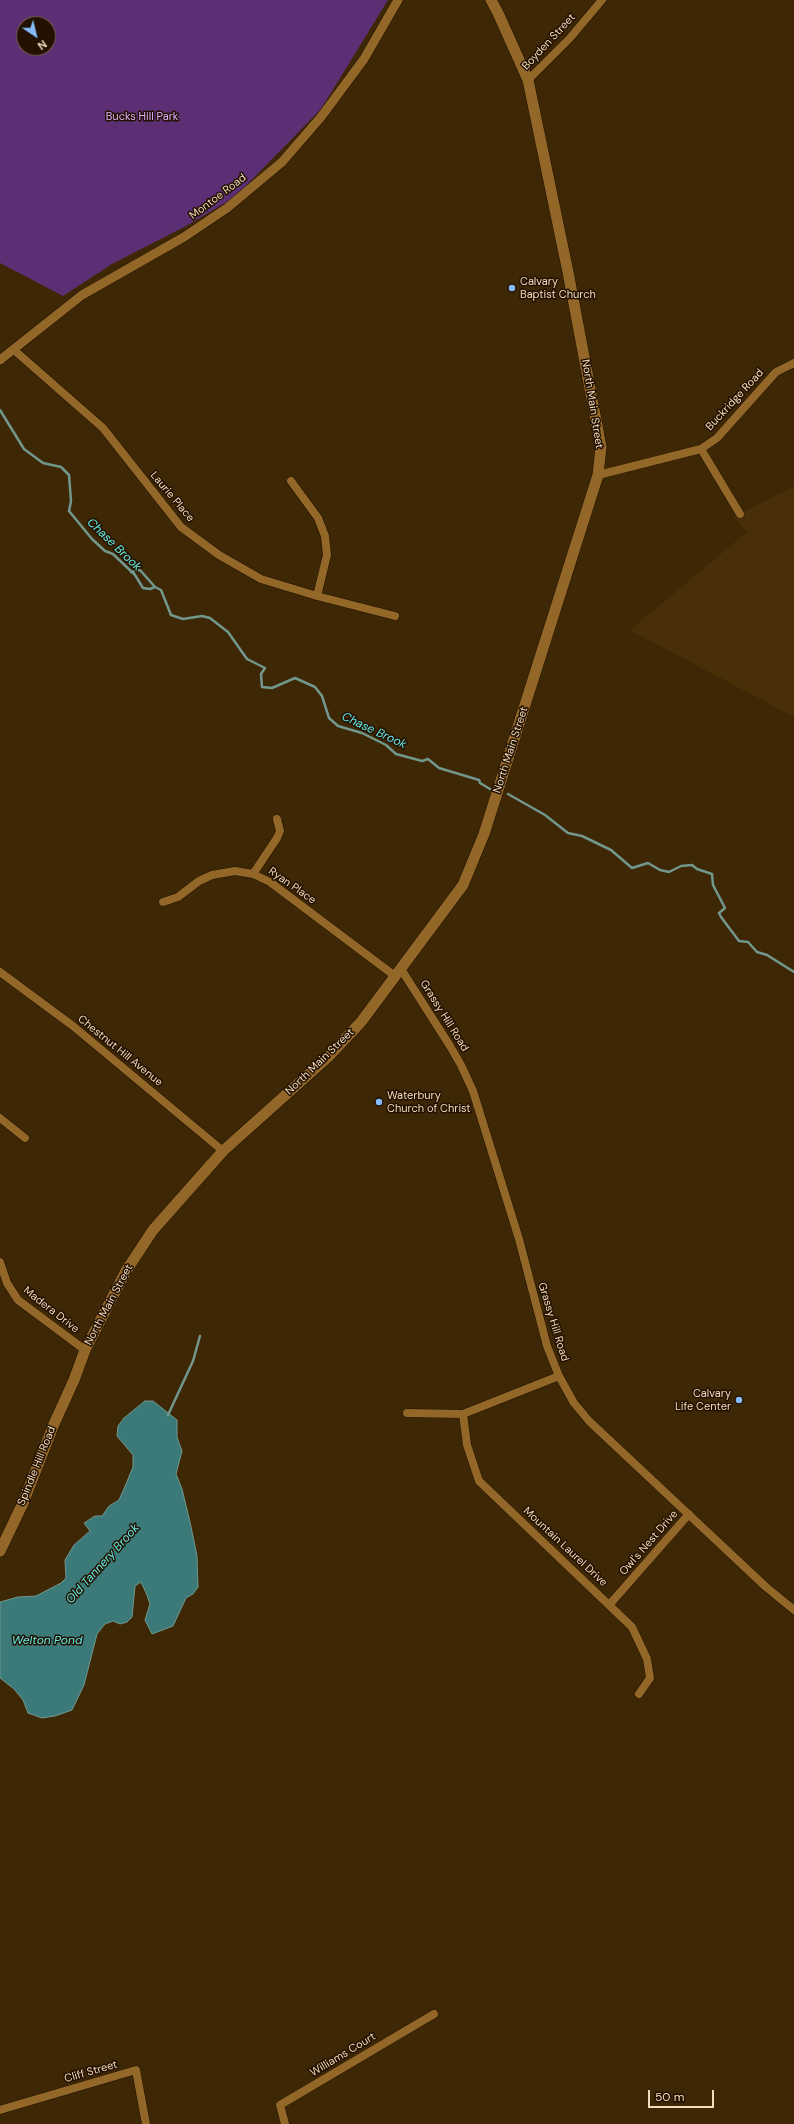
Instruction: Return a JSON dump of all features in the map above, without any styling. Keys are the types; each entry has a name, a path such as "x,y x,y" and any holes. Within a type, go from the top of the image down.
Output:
{"main road":[{"name":"North Main Street","path":"74,1380 85,1350 126,1271 153,1230 223,1151 328,1057 361,1022 463,885 481,841 598,475 601,447 568,272 528,80 498,13 490,0"},
{"name":"Spindle Hill Road","path":"0,1551 23,1503 54,1424 74,1380"}],"street":[{"name":"Montoe Road","path":"0,360 82,295 184,237 227,208 282,162 321,118 364,59 398,0"},
{"name":"Boyden Street","path":"528,80 570,38 602,0"},
{"name":"Laurie Place","path":"14,350 103,428 181,527 219,555 261,579 317,596 395,616"},
{"name":"Buckridge Road","path":"598,475 701,449 717,438 776,372 794,363"},
{"path":"701,449 740,514"},
{"path":"290,481 318,518 325,536 327,555 317,596"},
{"path":"253,874 277,838 280,831 277,819"},
{"name":"Ryan Place","path":"163,902 178,897 199,881 212,875 235,871 253,874 270,882 398,972"},
{"name":"Chestnut Hill Avenue","path":"0,972 73,1026 223,1151"},
{"name":"Grassy Hill Road","path":"398,972 454,1052 473,1091 519,1239 547,1346 558,1376 574,1403 590,1421 766,1586 794,1610"},
{"path":"0,1118 25,1138"},
{"name":"Madera Drive","path":"0,1262 6,1283 18,1300 85,1350"},
{"path":"407,1413 463,1414 558,1376"},
{"name":"Mountain Laurel Drive","path":"463,1414 467,1445 479,1481 610,1604 632,1627 647,1658 650,1678 640,1694"},
{"name":"Owl's Nest Drive","path":"610,1604 689,1514"},
{"name":"Williams Court","path":"285,2124 280,2105 434,2014"},
{"name":"Cliff Street","path":"0,2110 136,2070 146,2124"}],"shaded area":[{"path":"794,486 794,717 630,630 747,532 733,517"}],"green space":[{"name":"Bucks Hill Park","path":"0,0 388,0 321,109 235,197 188,225 112,264 63,296 0,263"}],"water":[{"name":"Welton Pond","path":"145,1401 153,1401 177,1420 177,1437 182,1451 176,1474 182,1489 197,1556 198,1587 193,1594 186,1598 173,1626 152,1634 145,1620 150,1604 147,1595 141,1582 135,1586 132,1617 127,1622 120,1624 113,1621 105,1624 97,1634 84,1685 72,1710 55,1716 42,1718 28,1713 23,1700 14,1689 0,1678 0,1602 18,1597 36,1596 61,1583 66,1578 65,1560 74,1545 90,1531 84,1523 95,1516 102,1516 109,1506 119,1500 133,1467 133,1455 117,1436 118,1426 124,1418"}],"waterway":[{"name":"Chase Brook","path":"0,410 24,449 43,463 61,467 69,475 71,501 69,511 92,539 105,551 113,554 135,575 143,588 150,589 155,587 161,590 171,615 183,619 202,616 210,618 228,632 247,659 265,668 261,674 262,687 272,688 295,678 315,687 322,696 329,718 338,726 362,733 386,745 396,754 422,761 428,759 439,768 479,780 480,783 490,789"},
{"path":"131,572 140,570 155,587"},
{"name":"Chase Brook","path":"508,794 545,815 568,833 582,836 611,850 632,868 648,863 660,870 669,872 681,866 692,865 697,869 712,874 713,885 725,908 719,913 739,941 748,942 757,952 767,955 794,972"},
{"name":"Old Tannery Brook","path":"168,1415 193,1361 200,1336"}],"place":[{"name":"Calvary Baptist Church","path":"512,288"},
{"name":"Waterbury Church of Christ","path":"379,1102"},
{"name":"Calvary Life Center","path":"739,1400"}]}
